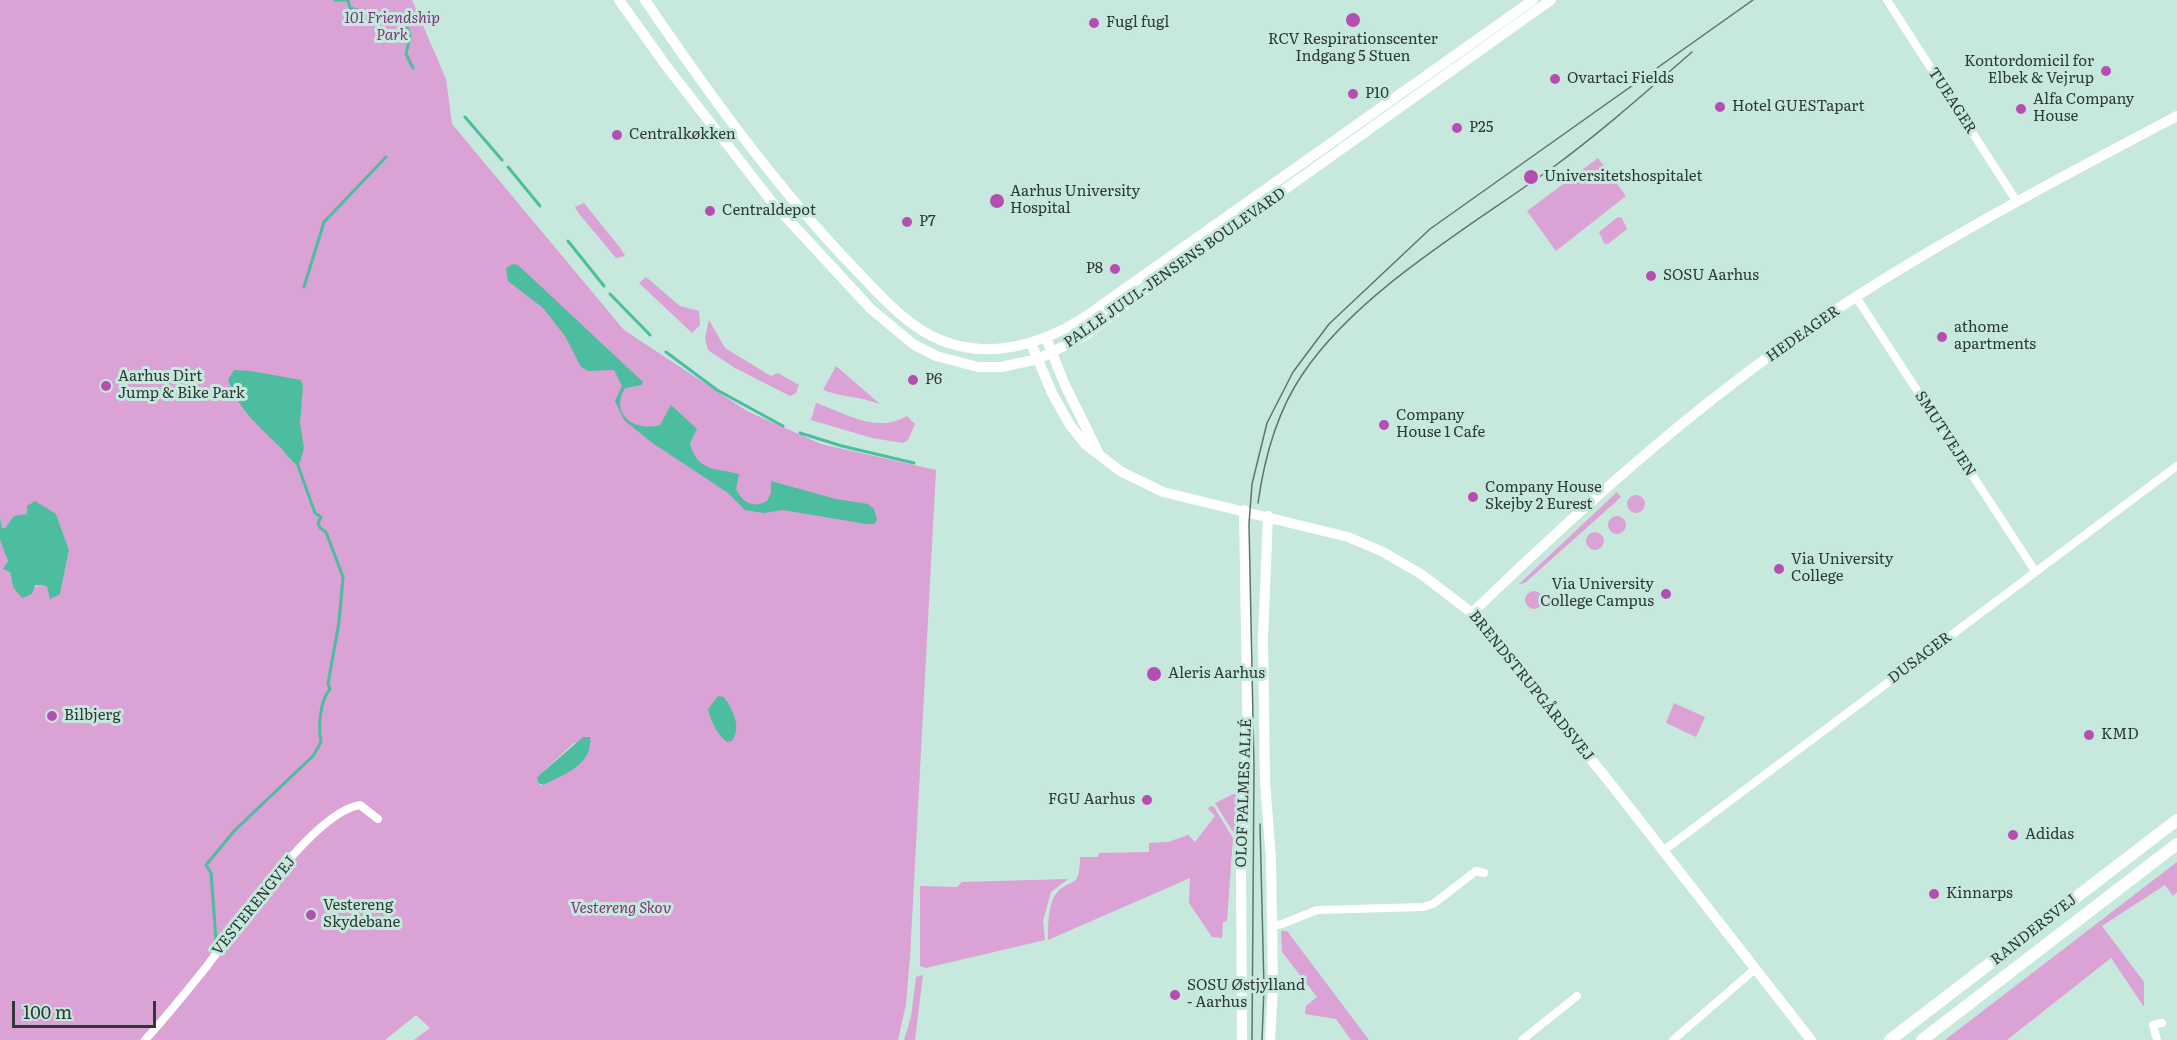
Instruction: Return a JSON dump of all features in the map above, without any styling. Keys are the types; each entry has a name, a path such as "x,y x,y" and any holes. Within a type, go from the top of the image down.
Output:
{"main road":[{"name":"RANDERSVEJ","path":"1890,1040 2177,820"},
{"name":"RANDERSVEJ","path":"1922,1040 2177,844"}],"street":[{"name":"PALLE JUUL-JENSENS BOULEVARD","path":"619,0 667,67 772,202 871,309 923,350 957,363 1001,367 1046,351 1104,322 1119,308 1177,266 1551,0"},
{"name":"PALLE JUUL-JENSENS BOULEVARD","path":"645,0 709,95 824,237 890,306 929,334 959,346 998,349 1031,343 1046,351"},
{"name":"PALLE JUUL-JENSENS BOULEVARD","path":"1046,351 1086,327 1131,284 1533,0"},
{"name":"TUEAGER","path":"1887,0 2017,202"},
{"name":"HEDEAGER","path":"1472,613 1574,514 1670,433 1773,354 1856,297 2017,202 2177,116"},
{"name":"SMUTVEJEN","path":"1856,297 2035,571"},
{"path":"1031,343 1046,351"},
{"name":"BRENDSTRUPGÅRDSVEJ","path":"1046,351 1052,393 1077,435 1099,455 1138,481 1163,492 1348,537 1381,550 1448,592 1472,613 1491,632 1811,1040"},
{"name":"BRENDSTRUPGÅRDSVEJ","path":"1046,351 1099,455"},
{"name":"DUSAGER","path":"1663,851 2177,466"},
{"name":"OLOF PALMES ALLÉ","path":"1242,1040 1241,871 1248,753 1244,510"},
{"name":"OLOF PALMES ALLÉ","path":"1268,516 1263,638 1265,782 1271,859 1273,988 1270,1040"},
{"name":"VESTERENGVEJ","path":"145,1040 173,1009 262,893 325,824 340,812 360,805 378,819"},
{"path":"1272,926 1317,910 1423,907 1433,904 1476,871 1484,873"},
{"path":"1673,1040 1755,969"},
{"path":"1522,1040 1576,996"},
{"path":"2157,1024 2157,1040"}],"green space":[{"path":"0,0 412,0 446,79 452,124 624,330 747,411 821,444 936,470 910,957 906,1004 898,1040 414,1040 430,1028 416,1015 385,1040 0,1040 0,540 6,552 13,587 47,586 60,594 69,550 56,514 22,516 16,518 5,528 2,528 0,517","holes":["574,743 591,743 588,752 578,765 542,786 538,783 537,777"]},
{"path":"1598,158 1626,196 1556,251 1527,211"},
{"path":"584,203 625,256 616,258 580,215 575,207"},
{"path":"1618,217 1622,218 1627,229 1608,244 1604,243 1599,232"},
{"path":"646,277 680,306 699,311 700,325 692,333 639,283"},
{"path":"709,320 725,348 771,376 778,373 799,385 796,393 790,396 735,368 708,350 705,338"},
{"path":"836,366 880,404 823,390"},
{"path":"816,403 861,420 884,423 907,416 915,424 908,440 903,443 872,438 811,420"},
{"path":"1617,492 1621,497 1525,583 1519,584"},
{"path":"1636,495 1642,498 1645,504 1642,510 1636,513 1630,510 1627,504 1630,498"},
{"path":"1617,516 1623,519 1626,525 1623,531 1617,534 1611,531 1608,525 1611,519"},
{"path":"1595,532 1601,535 1604,541 1601,547 1595,550 1589,547 1586,541 1589,535"},
{"path":"1534,591 1540,594 1543,600 1540,606 1534,609 1528,606 1525,600 1528,594"},
{"path":"1674,703 1705,717 1696,737 1666,723"},
{"path":"1238,792 1235,835 1215,803"},
{"path":"1210,806 1214,807 1233,838 1227,921 1223,922 1222,938 1212,937 1189,903 1190,878 1048,940 1049,916 1053,898 1061,889 1076,879 1080,868 1080,857 1098,857 1099,853 1149,852 1149,843 1168,842 1188,835 1195,842 1215,816 1208,809"},
{"path":"2177,862 2177,892 2173,896 2165,885 2102,926 2144,982 2144,1007 2111,958 2007,1040 1945,1040"},
{"path":"1068,879 1051,892 1043,921 1045,940 926,968 920,966 920,886 957,887 962,882"},
{"path":"1281,931 1287,931 1369,1040 1351,1040 1336,1019 1305,1014 1306,1006 1317,997 1282,952"},
{"path":"923,975 915,1040 904,1040 911,1017 916,977"}],"shaded area":[{"path":"513,264 518,265 643,382 642,385 625,388 620,406 627,419 642,426 660,425 671,405 697,429 690,443 697,459 707,467 739,474 736,489 749,503 757,504 767,501 771,493 771,481 836,499 868,504 874,509 877,520 874,524 866,524 783,510 763,513 745,510 728,493 651,442 624,420 615,401 622,386 614,370 588,371 581,367 565,336 543,308 508,281 506,268"},
{"path":"234,370 301,380 303,386 300,424 304,448 300,462 296,464 291,460 239,403 228,380"},
{"path":"35,501 56,514 69,550 60,594 50,599 47,586 35,585 32,594 22,598 13,587 10,572 3,569 8,561 0,540 0,517 2,528 5,528 14,516 27,514 27,506"},
{"path":"718,696 724,697 735,719 736,730 732,741 727,742 720,735 709,714 708,709"},
{"path":"583,737 590,737 590,746 582,762 559,778 543,785 538,783 537,777"}],"waterway":[{"path":"335,0 348,0 350,8 357,10 359,20 396,24 408,29 410,37 406,54 413,68"},
{"path":"465,117 502,160"},
{"path":"304,287 324,222 386,157"},
{"path":"508,167 540,206"},
{"path":"568,241 604,286"},
{"path":"610,294 650,335"},
{"path":"666,352 717,390 783,426"},
{"path":"800,433 842,446 914,463"},
{"path":"216,940 211,873 206,865 235,830 313,756 321,742 321,714 324,700 330,689 328,684 339,622 343,577 326,532 320,528 318,523 321,517 315,513 296,460"}],"tram line":[{"path":"1252,1040 1254,768 1249,524 1252,484 1267,423 1293,372 1329,324 1430,229 1753,0"},
{"path":"1258,503 1268,453 1285,405 1302,375 1325,345 1384,288 1417,262 1552,168 1623,112 1692,52"},
{"path":"1260,824 1264,988 1262,1040"}],"place":[{"name":"RCV Respirationscenter Indgang 5 Stuen","path":"1353,20"},
{"name":"Fugl fugl","path":"1094,23"},
{"name":"Kontordomicil for Elbek & Vejrup","path":"2106,71"},
{"name":"Ovartaci Fields","path":"1555,79"},
{"name":"P10","path":"1353,94"},
{"name":"Hotel GUESTapart","path":"1720,107"},
{"name":"Alfa Company House","path":"2021,109"},
{"name":"P25","path":"1457,128"},
{"name":"Centralkøkken","path":"617,135"},
{"name":"Universitetshospitalet","path":"1531,177"},
{"name":"Aarhus University Hospital","path":"997,201"},
{"name":"Centraldepot","path":"710,211"},
{"name":"P7","path":"907,222"},
{"name":"P8","path":"1115,269"},
{"name":"SOSU Aarhus","path":"1651,276"},
{"name":"athome apartments","path":"1942,337"},
{"name":"P6","path":"913,380"},
{"name":"Aarhus Dirt Jump & Bike Park","path":"106,386"},
{"name":"Company House 1 Cafe","path":"1384,425"},
{"name":"Company House Skejby 2 Eurest","path":"1473,497"},
{"name":"Via University College","path":"1779,569"},
{"name":"Via University College Campus","path":"1666,594"},
{"name":"Aleris Aarhus","path":"1154,674"},
{"name":"Bilbjerg","path":"52,716"},
{"name":"KMD","path":"2089,735"},
{"name":"FGU Aarhus","path":"1147,800"},
{"name":"Adidas","path":"2013,835"},
{"name":"Kinnarps","path":"1934,894"},
{"name":"Vestereng Skydebane","path":"311,915"},
{"name":"SOSU Østjylland - Aarhus","path":"1175,995"}],"park label":[{"name":"101 Friendship Park","path":"392,28"},
{"name":"Vestereng Skov","path":"621,909"}]}
